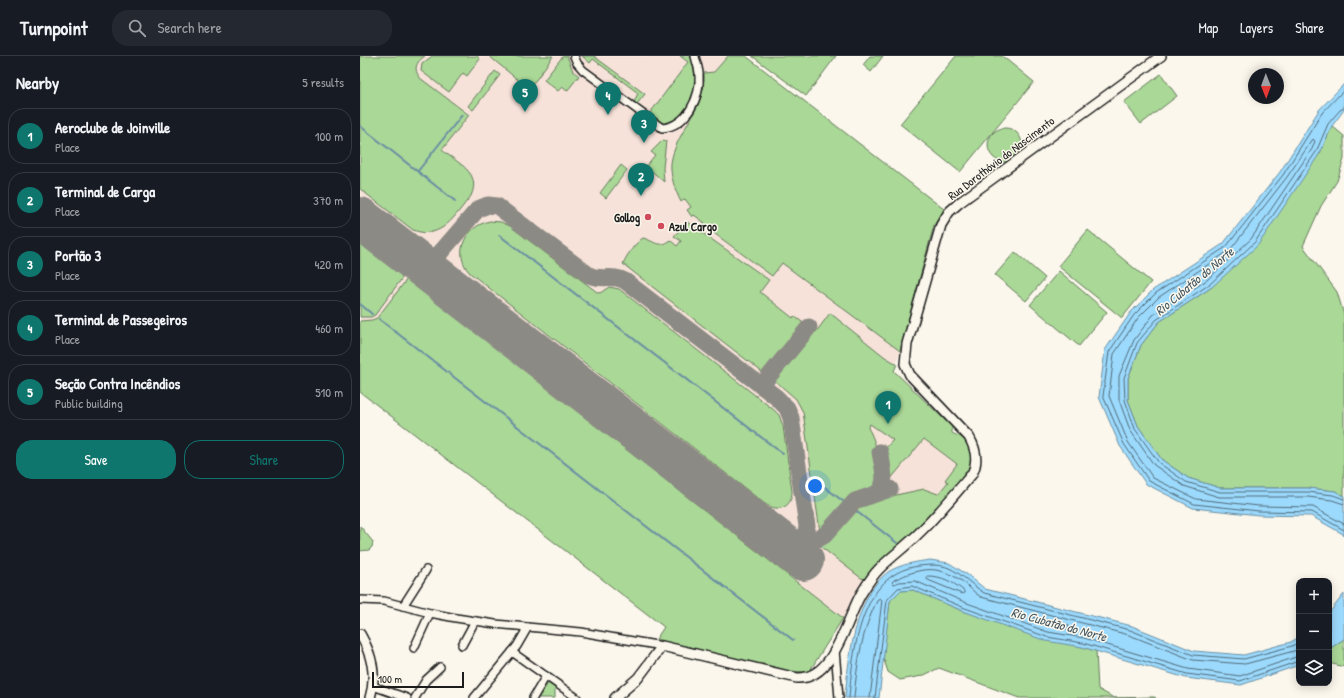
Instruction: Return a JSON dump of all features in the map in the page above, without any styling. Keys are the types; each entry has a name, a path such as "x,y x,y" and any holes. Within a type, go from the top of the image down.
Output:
{"street":[{"path":"574,56 577,63 583,70 662,128 677,124 693,105 700,82 694,56"},
{"name":"Rua Dorothóvio do Nascimento","path":"835,650 854,609 874,574 928,524 972,474 976,464 974,448 969,437 913,380 906,368 905,361 907,344 941,225 959,202 1161,56"},
{"path":"403,606 426,570"},
{"path":"360,600 384,602 430,613 475,621 581,632 662,646 790,677 804,678 810,677 817,673 824,667 835,650"},
{"path":"414,648 430,613"},
{"path":"462,645 475,621"},
{"path":"474,698 512,652 528,627"},
{"path":"360,634 372,661 374,677 370,698"},
{"path":"615,698 638,678 662,646"},
{"path":"835,650 839,698"},
{"path":"512,652 576,698"},
{"path":"415,698 426,680 440,667"},
{"path":"533,698 546,676"},
{"path":"373,686 408,698"}],"shaded area":[{"path":"360,56 746,56 945,210 934,225 894,370 952,427 952,433 956,436 960,436 965,441 968,446 968,472 937,509 864,585 809,672 656,639 664,627 360,392"}],"green space":[{"path":"360,56 425,56 416,66 420,78 469,115 442,150 461,164 471,174 474,188 471,196 459,211 440,229 432,232 413,230 360,189"},
{"path":"432,56 477,56 480,59 467,76 463,73 449,92 421,71 422,64"},
{"path":"489,56 553,56 536,80 529,86 524,85"},
{"path":"563,56 567,56 573,71 579,76 567,91 562,87 558,91 544,80"},
{"path":"582,56 595,56 645,94 637,104 634,102 638,93 593,59 590,63"},
{"path":"680,56 691,56 694,72 694,88 689,104 684,111 675,121 665,124 650,113 688,62"},
{"path":"728,56 746,56 945,210 934,225 900,351 782,263 772,276 703,225 705,223 694,215 692,217 687,210 691,207 685,199 681,202 672,178 671,163 673,155 679,138 697,108 702,94 704,73 714,72"},
{"path":"752,56 836,56 806,96"},
{"path":"870,56 883,56 871,72 863,65"},
{"path":"956,56 1002,56 1034,82 960,172 900,124"},
{"path":"495,71 500,75 473,110 468,106"},
{"path":"1161,74 1177,96 1141,124 1124,102"},
{"path":"1332,126 1344,136 1344,159 1337,181 1321,206 1303,246 1337,292 1344,315 1344,496 1335,491 1308,488 1220,488 1188,478 1162,460 1138,426 1128,400 1128,378 1141,345 1159,322 1212,287 1320,153"},
{"path":"1005,128 1017,133 1022,145 1017,157 1005,162 993,157 988,145 993,133"},
{"path":"663,140 666,141 663,168 664,182 646,166 655,155 651,152"},
{"path":"621,165 627,170 606,198 600,193"},
{"path":"490,221 501,222 510,226 597,292 600,293 609,287 619,289 774,410 779,415 783,426 792,491 790,502 779,508 765,504 470,273 462,258 464,242 474,229 481,224"},
{"path":"687,222 769,280 760,292 793,318 794,316 806,325 766,373 762,372 623,264 626,257 643,238 656,244 666,243 670,240 677,246 681,241 674,236"},
{"path":"1088,230 1151,282 1122,318 1058,266"},
{"path":"360,243 403,277 375,315 371,317 360,317"},
{"path":"1015,252 1045,278 1026,301 995,275"},
{"path":"1059,271 1107,312 1079,346 1030,305"},
{"path":"407,279 843,618 809,672 786,671 656,639 664,627 360,392 360,321 377,318"},
{"path":"830,313 885,357 897,364 894,371 952,427 952,433 965,440 971,453 971,463 968,472 922,525 866,579 861,578 821,547 854,508 863,502 924,489 938,494 948,482 945,480 957,464 924,439 889,481 882,452 893,440 870,424 868,428 874,440 879,459 879,484 875,489 856,496 850,500 828,526 820,532 803,412 796,399 773,379 811,329 816,332"},
{"path":"360,526 373,542 372,547 369,550 360,551"},
{"path":"913,590 963,611 1096,651 1098,689 1114,698 1019,698 939,668 922,676 900,680 888,672 883,657 890,601 900,591"},
{"path":"1344,639 1344,667 1332,664 1332,647"},
{"path":"548,683 555,688 555,698 538,698"},
{"path":"1154,697 1156,698 1114,698"}],"water":[{"name":"Rio Cubatão do Norte","path":"1344,84 1344,110 1332,126 1320,153 1258,245 1212,287 1159,322 1141,345 1128,378 1128,400 1138,426 1162,460 1188,478 1220,488 1308,488 1335,491 1344,496 1344,536 1311,516 1259,515 1193,508 1146,484 1120,446 1099,397 1105,350 1131,312 1153,290 1223,244 1280,172 1319,110"},
{"name":"Rio Cubatão do Norte","path":"930,560 949,563 968,575 985,589 1132,626 1194,651 1244,655 1291,642 1296,639 1296,666 1241,685 1186,678 1082,647 1046,641 963,611 913,590 900,591 890,601 879,698 845,698 848,666 855,630 868,597 877,583 888,572 903,565"},
{"path":"1344,594 1344,639 1332,647 1332,614 1332,609"}],"waterway":[{"path":"418,171 462,115"},
{"path":"360,126 455,201"},
{"path":"499,235 783,454"},
{"path":"360,304 372,314"},
{"path":"379,319 793,640"},
{"path":"817,481 844,502"},
{"path":"856,511 897,543"}],"taxiway":[{"path":"414,260 421,261 434,257 440,253 478,209 488,205 497,206 589,275 593,277 616,278 625,281 776,397 787,408 791,418 807,526 804,537 799,544 791,546 780,543"},
{"path":"440,253 437,260 437,267 441,280"},
{"path":"761,386 809,327"},
{"path":"877,493 881,489 884,479 880,452"},
{"path":"794,546 818,539 825,535 855,501 890,489"}],"runway":[{"path":"360,218 803,560"}],"place":[{"name":"Seção Contra Incêndios","path":"525,112"},
{"name":"Terminal de Passegeiros","path":"608,115"},
{"name":"Portão 3","path":"644,143"},
{"name":"Terminal de Carga","path":"641,196"},
{"name":"Gollog","path":"648,217"},
{"name":"Azul Cargo","path":"661,226"},
{"name":"Aeroclube de Joinville","path":"888,424"}]}
